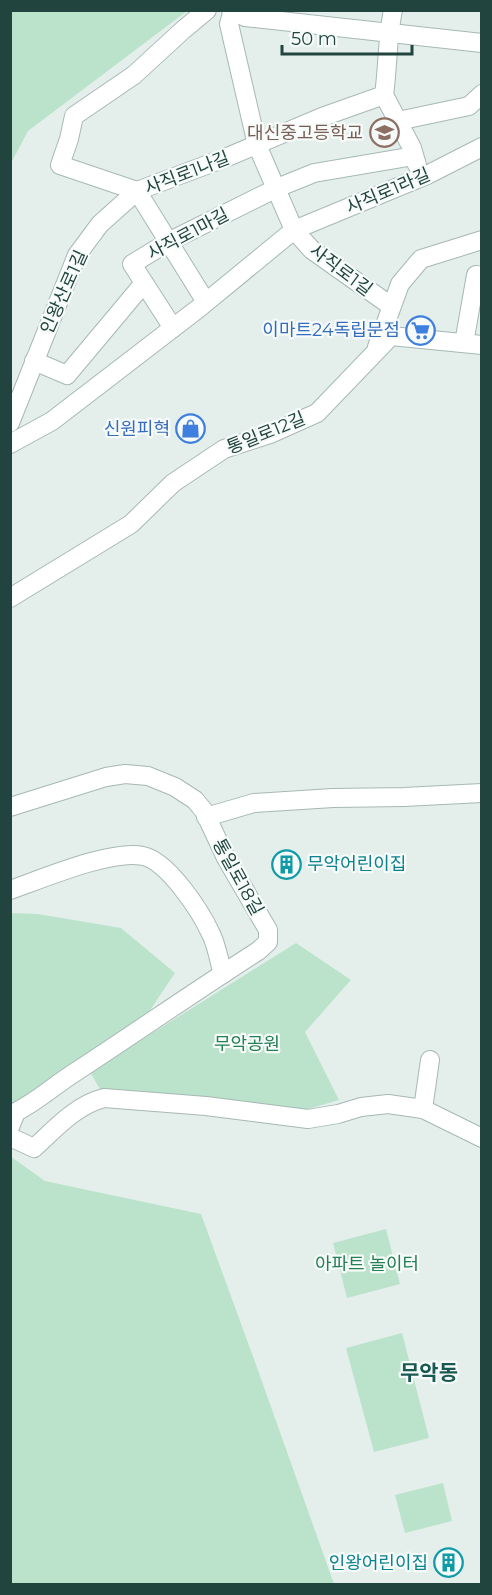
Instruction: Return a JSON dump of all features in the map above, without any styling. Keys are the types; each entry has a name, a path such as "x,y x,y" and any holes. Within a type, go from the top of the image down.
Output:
{"street":[{"path":"137,191 60,165 74,116 134,75 207,10"},
{"path":"393,10 388,33 384,95 414,156 421,178"},
{"path":"294,230 257,145 229,24 232,11 245,17 482,43"},
{"path":"398,121 469,106 482,94"},
{"name":"사직로1나길","path":"168,242 137,191 257,145 322,117 384,95"},
{"name":"사직로1라길","path":"10,444 52,421 207,302 294,230 421,178 482,147"},
{"name":"사직로1마길","path":"33,361 67,375 144,283 132,264 168,242 277,188 314,173 414,156"},
{"name":"인왕산로1길","path":"10,423 77,255 100,224 137,191"},
{"name":"사직로1길","path":"294,230 322,257 391,306"},
{"name":"사직로1길","path":"375,352 400,284 421,259 482,240"},
{"path":"168,242 207,302"},
{"name":"통일로12길","path":"10,598 131,524 173,483 224,449 270,434 316,413 391,336 473,344 476,275 482,276"},
{"path":"144,283 173,328"},
{"name":"통일로18길","path":"10,807 106,777 125,774 148,776 175,787 195,800 204,811 226,858 268,930 268,942 133,1035 52,1086 33,1104 16,1112 10,1126"},
{"path":"206,817 254,804 333,798 482,793"},
{"path":"10,890 80,865 131,854 145,856 165,869 191,898 212,935 222,974"},
{"path":"423,1109 430,1060"},
{"path":"10,1137 34,1148 64,1120 92,1101 104,1098 206,1106 308,1119 361,1107 388,1104 423,1109 482,1138"}],"green space":[{"path":"11,10 187,11 28,131 11,163"},
{"path":"11,913 38,914 121,928 175,973 138,1028 11,1121"},
{"name":"무악공원","path":"296,943 351,980 305,1032 339,1100 308,1109 101,1091 90,1072"},
{"path":"10,1156 45,1181 201,1214 334,1584 11,1584"},
{"name":"아파트 놀이터","path":"386,1229 400,1284 347,1298 333,1243"},
{"path":"402,1333 429,1438 374,1452 346,1348"},
{"path":"443,1483 452,1521 405,1533 395,1495"}],"place":[{"name":"대신중고등학교","path":"384,133"},
{"name":"이마트24독립문점","path":"421,330"},
{"name":"신원피혁","path":"191,429"},
{"name":"무악어린이집","path":"286,864"},
{"name":"인왕어린이집","path":"449,1563"}],"district":[{"name":"무악동","path":"429,1372"}]}
